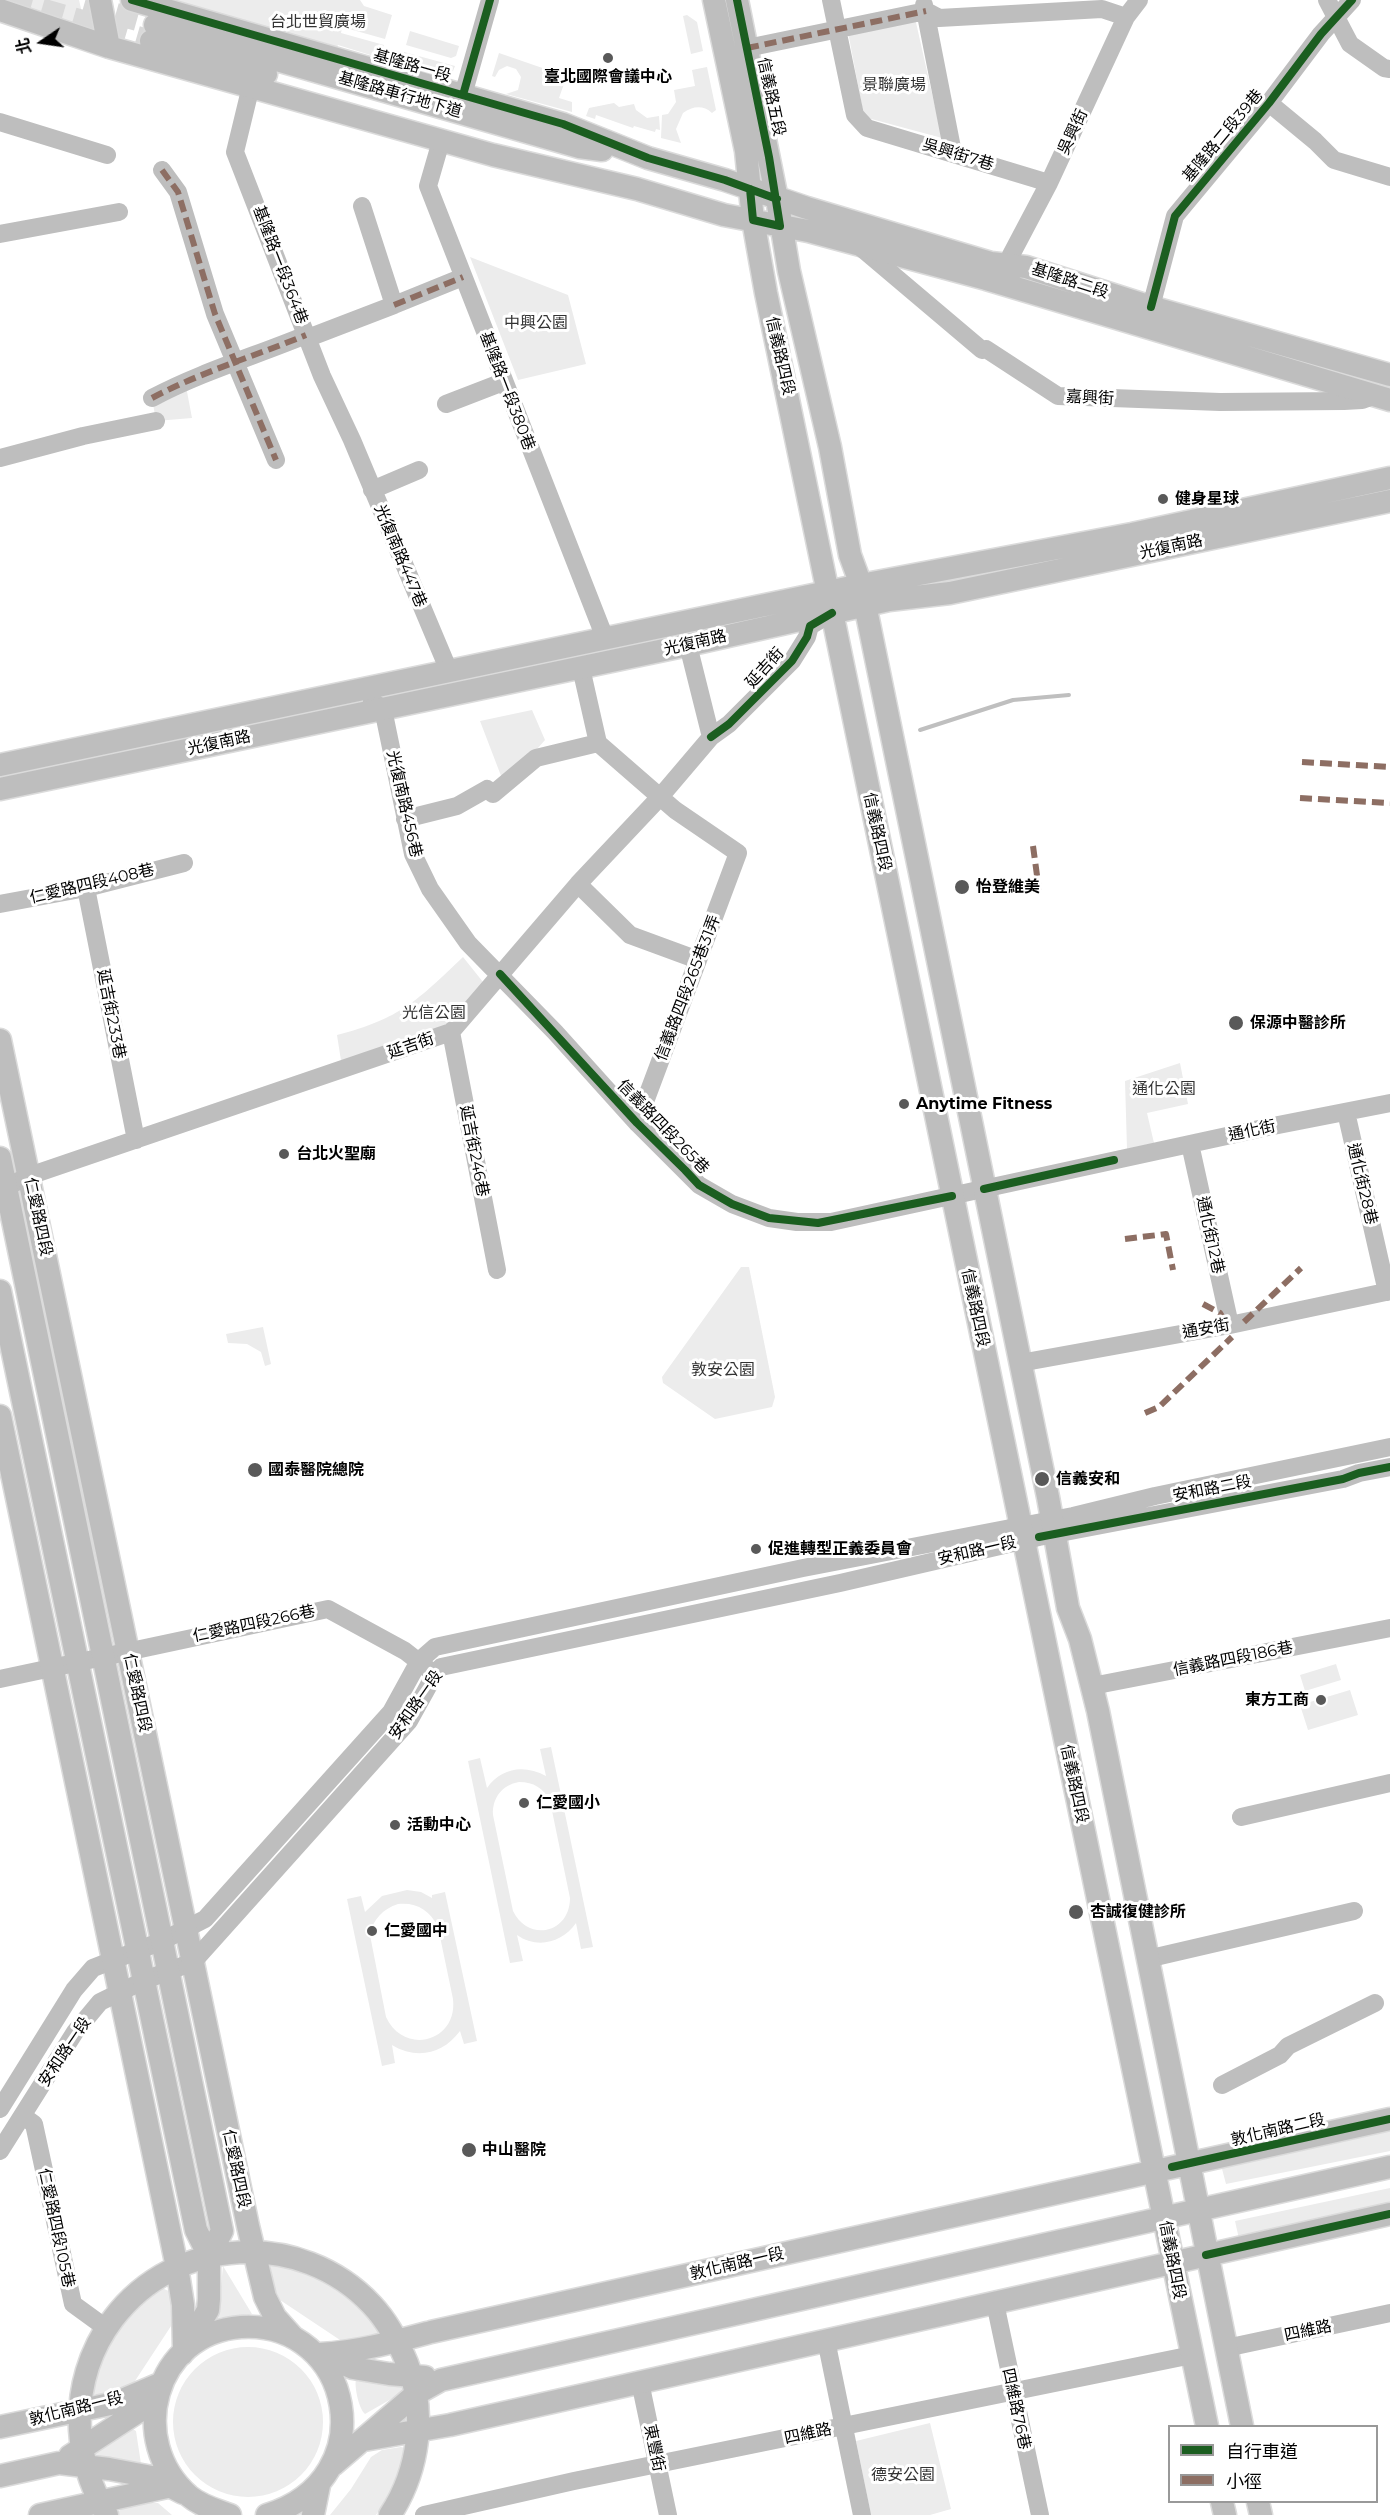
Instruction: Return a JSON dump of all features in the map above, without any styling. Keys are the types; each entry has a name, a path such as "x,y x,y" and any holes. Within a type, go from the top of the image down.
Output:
{"main road":[{"path":"100,0 109,46"},
{"name":"基隆路一段","path":"132,0 563,124 648,158 750,189"},
{"path":"714,0 746,151 750,189"},
{"name":"信義路五段","path":"737,0 777,199"},
{"path":"0,10 109,46 441,141 637,189 724,215 753,220"},
{"name":"基隆路車行地下道","path":"637,189 574,163 153,33 579,147 648,158"},
{"name":"基隆路二段","path":"750,189 991,263 1026,267 1152,307 1390,375"},
{"name":"信義路四段","path":"750,189 766,294 952,1196 1038,1530 1080,1640 1092,1686 1242,2425"},
{"name":"信義路四段","path":"777,199 780,225 800,322 830,447 850,555 863,595 1020,1363 1038,1530 1154,2171 1206,2425"},
{"name":"基隆路二段","path":"753,220 808,231 986,279 1382,398"},
{"name":"光復南路","path":"0,765 605,638 830,602 1390,478"},
{"name":"光復南路","path":"863,595 889,600 950,593 1390,501"},
{"name":"光復南路","path":"0,789 688,645 830,602"},
{"name":"仁愛路四段","path":"0,1040 254,2251 265,2297 275,2317 307,2346 326,2368 336,2388 341,2402 343,2429 340,2447 333,2464"},
{"name":"仁愛路四段","path":"0,1158 3,1189 222,2231 209,2256 208,2310 162,2383"},
{"name":"仁愛路四段","path":"0,1291 197,2236 209,2256"},
{"path":"0,1416 177,2267 183,2305 183,2351"},
{"name":"敦化南路二段","path":"1154,2171 1390,2119"},
{"path":"183,2351 209,2335 241,2327 274,2330 353,2368 389,2374 414,2384 441,2380 1390,2167"},
{"name":"敦化南路一段","path":"307,2346 349,2352 1154,2171"},
{"path":"364,2440 640,2382 1390,2214"},
{"path":"103,2509 83,2458 79,2410 87,2370 106,2328 137,2293 177,2267 209,2256 254,2251 297,2259 337,2277 372,2305 398,2341 414,2384 418,2430 411,2471 400,2512"},
{"path":"162,2383 155,2407 154,2432 160,2456 172,2478 189,2496"},
{"name":"敦化南路一段","path":"0,2427 115,2403 162,2383"},
{"name":"敦化南路一段","path":"83,2458 136,2413 162,2383"},
{"path":"267,2515 285,2510 304,2499 319,2485 333,2464 364,2440 414,2384"},
{"path":"0,2476 83,2458 152,2477 219,2513"},
{"path":"313,2515 319,2485"},
{"path":"40,2515 103,2509 167,2487"}],"street":[{"path":"463,95 490,0"},
{"path":"831,0 837,29"},
{"name":"吳興街","path":"1010,265 1011,255 1049,183 1126,17 1139,0"},
{"path":"1327,0 1350,44 1384,68 1390,69"},
{"name":"基隆路二段39巷","path":"1152,307 1175,216 1269,103 1321,34 1352,0"},
{"path":"747,48 837,29 925,6"},
{"path":"925,6 939,18 1102,9 1126,17"},
{"path":"925,6 953,153"},
{"path":"0,20 63,38 109,46"},
{"name":"吳興街7巷","path":"837,29 855,116 867,128 1049,183"},
{"name":"基隆路一段364巷","path":"250,86 235,152 322,376 352,440"},
{"path":"1269,103 1316,141 1334,160 1390,177"},
{"path":"0,122 107,154"},
{"name":"基隆路一段380巷","path":"441,141 428,186 605,638"},
{"path":"162,170 178,192 215,314 276,460"},
{"path":"362,206 394,306"},
{"path":"0,234 119,212"},
{"name":"嘉興街","path":"858,245 982,350 986,350 1058,396 1243,402 1382,398"},
{"path":"152,398 184,381 394,306 463,278"},
{"path":"446,404 504,382"},
{"path":"0,458 83,436 156,421"},
{"name":"光復南路447巷","path":"352,440 449,671"},
{"path":"372,490 419,470"},
{"name":"延吉街","path":"3,1189 29,1176 451,1032 578,884 660,797 711,737 737,716 792,661 807,637 810,626 830,602"},
{"path":"688,645 711,737"},
{"path":"581,668 598,743 660,797"},
{"path":"358,690 383,709"},
{"name":"光復南路456巷","path":"383,709 413,854 430,889 468,943 500,974"},
{"path":"405,819 457,806 487,789 493,794 536,758 598,743"},
{"name":"信義路四段265巷31弄","path":"637,1123 738,853 660,797"},
{"name":"仁愛路四段408巷","path":"0,904 86,888 184,863"},
{"path":"578,884 630,935 698,960"},
{"name":"延吉街233巷","path":"86,888 136,1140"},
{"name":"信義路四段265巷","path":"500,974 637,1123 699,1185 732,1204 769,1218 797,1222 831,1222 984,1189"},
{"name":"延吉街246巷","path":"451,1032 497,1270"},
{"name":"通化街","path":"984,1189 1390,1103"},
{"name":"通化街28巷","path":"1346,1112 1389,1292"},
{"name":"通化街12巷","path":"1190,1144 1230,1325"},
{"name":"通安街","path":"1020,1363 1230,1325 1389,1292"},
{"name":"安和路二段","path":"1038,1530 1390,1447"},
{"name":"安和路二段","path":"1038,1530 1344,1479 1359,1473 1390,1467"},
{"name":"安和路一段","path":"0,2109 74,1990 93,1968 186,1930 204,1919 223,1902 391,1712 424,1655 440,1645 803,1568 1038,1530"},
{"name":"安和路一段","path":"0,2151 75,2032 100,2002 145,1980 194,1962 409,1721 441,1667 840,1583 1038,1530"},
{"name":"仁愛路四段266巷","path":"0,1679 328,1609 405,1651 435,1674"},
{"name":"信義路四段186巷","path":"1092,1686 1382,1630"},
{"path":"1241,1817 1390,1783"},
{"path":"1147,1959 1354,1911"},
{"path":"1222,2085 1280,2055 1288,2046 1375,2003"},
{"name":"仁愛路四段105巷","path":"23,2116 34,2124 73,2304 106,2328"},
{"name":"四維路76巷","path":"995,2303 1040,2515"},
{"name":"四維路","path":"1226,2348 1390,2313"},
{"path":"826,2340 862,2515"},
{"name":"四維路","path":"424,2515 574,2481 1192,2355"},
{"name":"東豐街","path":"640,2382 668,2515"}],"green space":[{"path":"1,0 79,0 86,30"},
{"name":"台北世貿廣場","path":"163,0 360,0 364,6 392,15 385,39 342,27 341,33 384,45 380,58 338,45 336,50"},
{"path":"687,15 697,22 703,51 691,54 683,16"},
{"name":"景聯廣場","path":"915,18 942,138 864,117 848,32"},
{"path":"410,31 459,46 456,56 451,58 406,45"},
{"path":"404,52 455,66 451,76 401,62"},
{"path":"499,53 554,72 559,71 565,81 559,98 572,102 572,112 506,94 518,90 521,77 516,69 507,66 499,70 495,77 492,76"},
{"path":"707,67 716,110 712,113 698,107 683,113 676,129 681,143 661,138 662,115 668,114 676,102 674,90 695,86 692,70"},
{"path":"614,103 619,107 634,104 636,110 647,118 659,116 660,130 656,129 655,132 634,126 633,128 596,115 595,119 586,116 589,108"},
{"name":"中興公園","path":"470,257 568,295 586,364 518,380"},
{"path":"185,381 192,418 156,421 152,398"},
{"path":"532,710 545,740 523,765 503,781 480,721"},
{"name":"光信公園","path":"463,957 483,982 449,1029 342,1067 337,1035 393,1015 420,996"},
{"name":"通化公園","path":"1180,1063 1188,1104 1147,1113 1154,1143 1127,1149 1125,1081"},
{"name":"敦安公園","path":"741,1267 749,1267 775,1397 772,1407 715,1419 663,1383 662,1377"},
{"path":"263,1327 271,1364 265,1366 261,1352 247,1344 228,1343 226,1334"},
{"path":"1336,1664 1341,1680 1305,1691 1300,1675"},
{"path":"1350,1690 1358,1715 1308,1730 1300,1705"},
{"path":"551,1747 593,1947 581,1949 576,1923 564,1935 549,1942 533,1942 517,1935 523,1961 510,1963 468,1761 480,1758 487,1788 499,1776 514,1770 529,1770 546,1776 540,1749","holes":["519,1782 538,1787 550,1801 570,1898 568,1910 563,1919 548,1930 529,1927 520,1921 513,1911 493,1815 494,1803 499,1793"]},
{"path":"407,1890 421,1892 432,1898 432,1895 445,1892 477,2041 464,2044 460,2031 446,2045 429,2052 411,2052 392,2045 395,2063 382,2066 347,1899 361,1896 365,1912 382,1896","holes":["398,1904 422,1908 435,1921 453,1999 452,2014 447,2025 439,2034 428,2039 416,2040 405,2037 394,2029 386,2017 370,1935 376,1919 383,1912"]},
{"path":"1390,2125 1390,2151 1226,2184 1221,2165"},
{"path":"1390,2188 1390,2205 1239,2239 1235,2221"},
{"path":"270,2264 303,2273 332,2287 358,2307 379,2333 364,2338 340,2340 280,2300 274,2287"},
{"path":"223,2266 252,2314 218,2318"},
{"path":"162,2288 171,2292 173,2323 133,2384 107,2395 91,2394 91,2388 112,2338 139,2304"},
{"path":"248,2347 277,2353 301,2369 317,2393 323,2422 317,2451 301,2475 277,2491 248,2497 219,2491 195,2475 179,2451 173,2422 179,2393 195,2369 219,2353"},
{"path":"356,2378 402,2385 403,2389 400,2394 365,2414 358,2398"},
{"name":"德安公園","path":"930,2423 951,2509 930,2515 871,2515 856,2441"},
{"path":"131,2428 136,2431 141,2464 95,2460 93,2451"},
{"path":"405,2448 399,2475 376,2515 330,2515 351,2489 371,2457 382,2450"},
{"path":"136,2503 158,2503 172,2515 119,2515 117,2513 125,2506"}],"waterway":[{"path":"920,730 1013,700 1069,695"}],"tunnel":[{"path":"10,0 151,41"},
{"path":"84,5 155,25"}],"marked path":[{"path":"747,48 926,11"},
{"path":"162,170 178,192 215,314 276,460"},
{"path":"394,305 463,277"},
{"path":"152,398 209,372 306,335"},
{"path":"1302,762 1390,767"},
{"path":"1300,798 1390,803"},
{"path":"1033,846 1039,890"},
{"path":"1125,1239 1166,1234 1173,1270"},
{"path":"1244,1322 1301,1268"},
{"path":"1203,1304 1220,1313 1227,1325"},
{"path":"1145,1413 1159,1407 1232,1337"}],"cycle path":[{"path":"132,0 563,124 648,158 725,180 777,199"},
{"path":"463,95 490,0"},
{"path":"737,0 769,157 780,226 753,220 750,189"},
{"path":"1151,307 1175,216 1269,103 1321,34 1352,0"},
{"path":"711,737 729,724 792,661 807,637 810,626 832,613"},
{"path":"500,974 637,1123 699,1185 732,1204 769,1218 818,1223 952,1196"},
{"path":"984,1189 1114,1160"},
{"path":"1039,1537 1343,1479 1359,1473 1390,1467"},
{"path":"1172,2167 1390,2119"},
{"path":"1206,2255 1390,2214"}],"place":[{"name":"臺北國際會議中心","path":"608,58"},
{"name":"健身星球","path":"1163,499"},
{"name":"怡登維美","path":"962,887"},
{"name":"保源中醫診所","path":"1236,1023"},
{"name":"Anytime Fitness","path":"904,1104"},
{"name":"台北火聖廟","path":"284,1154"},
{"name":"國泰醫院總院","path":"255,1470"},
{"name":"信義安和","path":"1042,1479"},
{"name":"促進轉型正義委員會","path":"756,1549"},
{"name":"東方工商","path":"1321,1700"},
{"name":"仁愛國小","path":"524,1803"},
{"name":"活動中心","path":"395,1825"},
{"name":"杏誠復健診所","path":"1076,1912"},
{"name":"仁愛國中","path":"372,1931"},
{"name":"中山醫院","path":"469,2150"}]}
